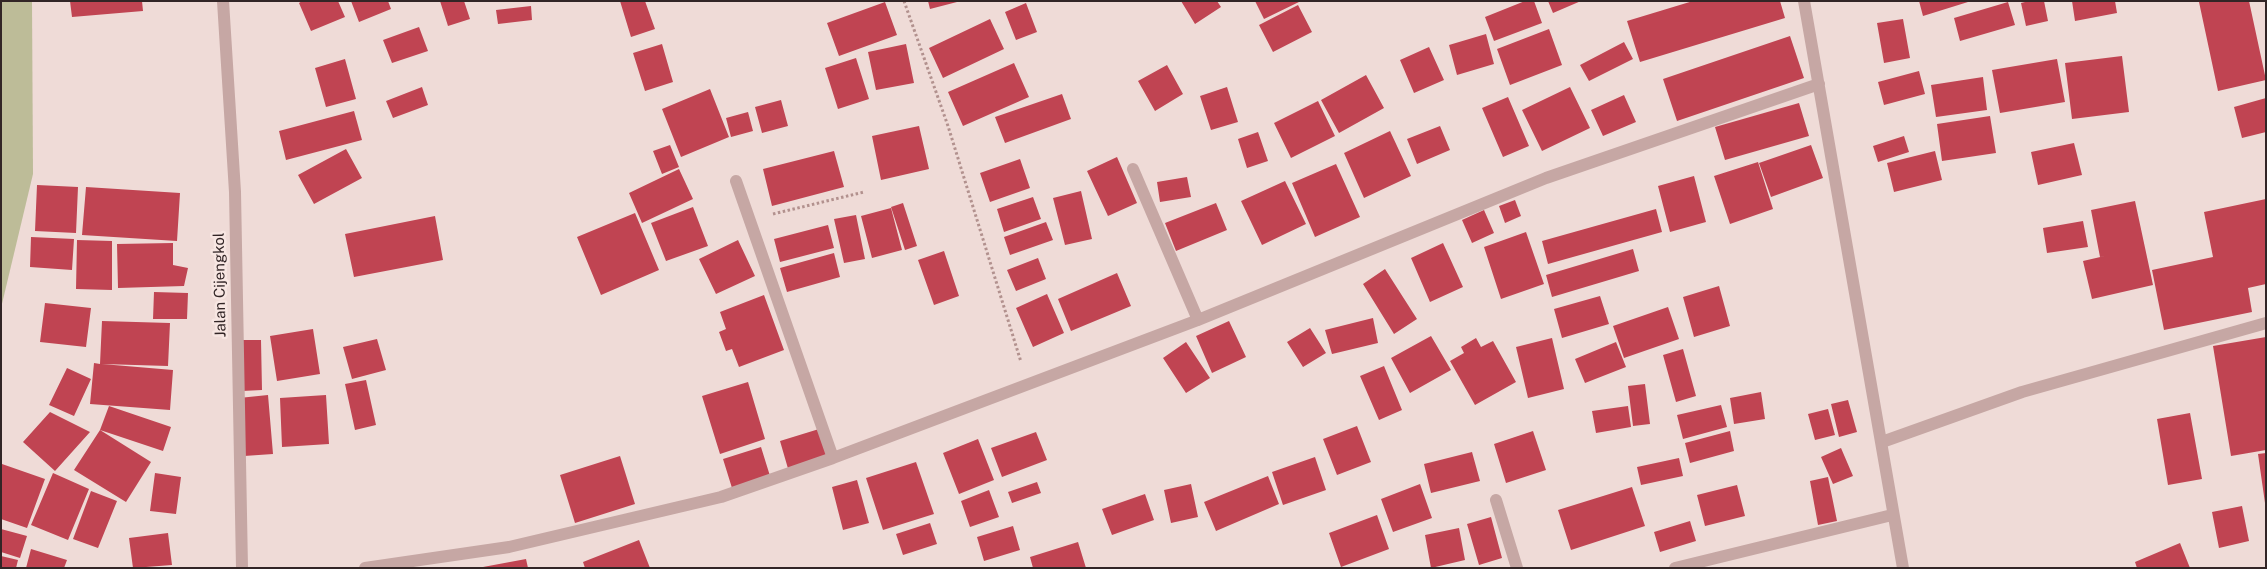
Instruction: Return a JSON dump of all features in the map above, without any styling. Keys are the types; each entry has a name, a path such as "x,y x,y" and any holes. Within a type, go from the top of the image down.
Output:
{"street":[{"name":"Jalan Cijengkol","path":"223,1 235,192 242,568"},
{"path":"1804,1 1882,442 1892,515 1903,568"},
{"path":"365,568 519,545 721,497 833,458 1198,320 1546,178 1819,84"},
{"path":"1133,169 1198,320"},
{"path":"736,182 751,220 833,458"},
{"path":"1882,442 2022,392 2266,323"},
{"path":"1496,500 1517,568"},
{"path":"1675,568 1892,515"}],"path":[{"path":"904,1 948,126 1028,383"},
{"path":"751,220 864,192"}],"green space":[{"path":"1,1 32,1 33,174 1,308"}],"building":[{"path":"70,1 142,1 143,11 72,17"},
{"path":"302,1 338,1 345,17 311,31 299,3"},
{"path":"351,1 388,1 391,9 359,22"},
{"path":"440,1 464,1 470,19 448,26"},
{"path":"620,1 645,1 655,29 631,37"},
{"path":"928,1 957,1 957,2 930,9"},
{"path":"1181,1 1217,1 1221,7 1195,24"},
{"path":"1255,1 1301,1 1264,19"},
{"path":"1525,1 1534,1 1542,23 1494,41 1485,17"},
{"path":"1548,1 1581,1 1553,13"},
{"path":"1693,1 1780,1 1785,18 1640,62 1627,21"},
{"path":"1919,1 1968,1 1968,2 1923,16"},
{"path":"2044,1 2048,21 2026,26 2021,3"},
{"path":"2072,1 2115,1 2117,13 2075,21"},
{"path":"2249,1 2266,80 2218,91 2199,2"},
{"path":"885,2 897,35 839,56 827,23"},
{"path":"2008,2 2015,25 1960,41 1954,18"},
{"path":"1026,3 1037,32 1016,40 1005,12"},
{"path":"1298,5 1312,32 1273,52 1259,25"},
{"path":"531,6 532,20 498,24 496,10"},
{"path":"990,19 1004,49 943,78 929,48"},
{"path":"1903,19 1910,58 1884,63 1877,23"},
{"path":"419,27 428,51 392,63 383,40"},
{"path":"1549,29 1562,65 1510,85 1497,49"},
{"path":"1486,34 1494,64 1457,75 1449,45"},
{"path":"1790,36 1804,78 1677,121 1663,79"},
{"path":"1624,42 1633,59 1589,81 1580,65"},
{"path":"662,44 673,82 645,91 633,53"},
{"path":"906,44 914,83 876,90 868,52"},
{"path":"1429,47 1444,80 1414,93 1400,60"},
{"path":"2122,56 2129,112 2072,119 2065,63"},
{"path":"856,58 869,99 838,109 825,68"},
{"path":"345,59 356,99 326,107 315,68"},
{"path":"2057,59 2065,102 2000,113 1992,70"},
{"path":"1014,63 1029,97 963,126 948,92"},
{"path":"1167,65 1183,94 1155,111 1138,81"},
{"path":"1919,71 1925,94 1884,105 1878,82"},
{"path":"1366,75 1384,108 1339,133 1321,100"},
{"path":"1983,77 1987,110 1936,117 1931,85"},
{"path":"422,87 428,105 393,118 386,101"},
{"path":"1227,87 1238,122 1211,130 1200,96"},
{"path":"1570,87 1590,128 1542,151 1522,110"},
{"path":"710,89 729,137 681,157 662,109"},
{"path":"1062,94 1071,119 1005,143 995,117"},
{"path":"1624,95 1636,122 1603,136 1591,110"},
{"path":"1508,97 1529,146 1503,157 1482,108"},
{"path":"2266,98 2266,132 2242,138 2234,107"},
{"path":"781,100 788,126 762,133 755,107"},
{"path":"1318,101 1335,136 1291,158 1274,123"},
{"path":"1799,103 1809,136 1725,160 1715,127"},
{"path":"354,111 362,140 286,160 279,131"},
{"path":"748,112 753,131 731,137 726,118"},
{"path":"1990,116 1996,153 1942,161 1937,124"},
{"path":"919,126 929,169 881,180 872,136"},
{"path":"1440,126 1450,150 1417,164 1407,139"},
{"path":"1390,131 1411,176 1364,198 1344,153"},
{"path":"1258,132 1268,161 1247,168 1238,139"},
{"path":"1904,136 1909,152 1878,162 1873,146"},
{"path":"2074,143 2082,175 2038,185 2031,152"},
{"path":"670,145 679,167 662,174 653,151"},
{"path":"1811,145 1823,178 1771,197 1759,163"},
{"path":"346,149 362,178 314,204 298,175"},
{"path":"834,151 844,187 772,206 763,169"},
{"path":"1935,151 1942,180 1894,192 1887,163"},
{"path":"1117,157 1137,203 1108,216 1087,171"},
{"path":"1020,159 1030,188 990,202 980,173"},
{"path":"1758,162 1773,209 1730,224 1714,176"},
{"path":"1336,164 1360,217 1315,237 1292,183"},
{"path":"679,169 693,199 642,223 629,193"},
{"path":"1694,176 1706,222 1670,232 1658,186"},
{"path":"1187,177 1191,197 1160,202 1157,182"},
{"path":"1285,181 1306,224 1262,245 1241,201"},
{"path":"37,185 78,187 76,233 35,231"},
{"path":"86,187 180,193 177,241 82,235"},
{"path":"1081,191 1092,239 1065,245 1053,198"},
{"path":"1033,197 1041,219 1004,232 997,209"},
{"path":"2266,199 2266,284 2248,288 2252,312 2164,330 2152,270 2213,257 2204,212"},
{"path":"1515,200 1521,216 1505,223 1499,206"},
{"path":"2135,201 2153,285 2092,299 2083,261 2109,255 2100,257 2091,210"},
{"path":"903,203 917,246 905,250 891,207"},
{"path":"1216,203 1227,230 1176,251 1165,223"},
{"path":"693,207 708,246 666,261 651,223"},
{"path":"891,208 902,250 872,258 861,216"},
{"path":"1656,209 1662,232 1548,264 1542,241"},
{"path":"1484,210 1494,233 1472,243 1462,220"},
{"path":"635,213 659,270 601,295 577,237"},
{"path":"856,215 865,259 844,263 834,219"},
{"path":"435,216 443,260 354,277 345,234"},
{"path":"2083,221 2088,247 2047,253 2043,228"},
{"path":"1046,222 1053,240 1010,255 1004,237"},
{"path":"828,225 834,248 780,262 774,239"},
{"path":"1526,232 1544,284 1501,299 1484,247"},
{"path":"31,237 74,239 72,270 30,267"},
{"path":"77,240 112,241 112,290 76,289"},
{"path":"738,240 755,276 716,294 699,259"},
{"path":"173,243 173,265 188,268 184,286 118,288 117,244"},
{"path":"1443,243 1463,287 1430,302 1411,258"},
{"path":"1633,249 1639,271 1552,297 1546,275"},
{"path":"944,251 959,296 934,305 918,260"},
{"path":"834,253 840,277 787,292 780,268"},
{"path":"1038,258 1046,279 1016,291 1007,270"},
{"path":"1385,269 1417,319 1394,334 1363,284"},
{"path":"1117,273 1131,306 1071,331 1058,299"},
{"path":"1719,286 1730,326 1694,337 1683,297"},
{"path":"154,292 188,293 187,319 153,319"},
{"path":"1047,294 1064,333 1033,347 1016,308"},
{"path":"764,295 784,350 739,367 732,349 726,351 719,332 726,329 720,312"},
{"path":"1600,296 1609,324 1562,338 1554,309"},
{"path":"45,303 91,308 86,347 40,342"},
{"path":"1668,307 1679,339 1624,358 1613,326"},
{"path":"1373,318 1378,343 1332,354 1325,330"},
{"path":"102,321 170,323 168,366 102,364 173,370 170,410 90,404 94,363 100,364"},
{"path":"1229,321 1246,357 1212,373 1196,336"},
{"path":"1310,328 1326,353 1303,367 1287,342"},
{"path":"313,329 320,374 277,381 270,336"},
{"path":"1431,336 1451,370 1410,393 1391,358"},
{"path":"2266,337 2266,450 2231,456 2213,346"},
{"path":"1476,338 1481,347 1493,341 1516,382 1475,405 1450,361 1464,353 1461,347"},
{"path":"1552,338 1564,389 1528,398 1516,347"},
{"path":"377,339 386,370 352,379 343,347"},
{"path":"241,340 261,340 262,390 242,391"},
{"path":"1186,342 1210,378 1186,393 1163,358"},
{"path":"1616,342 1626,367 1585,383 1575,359"},
{"path":"1683,349 1696,396 1676,402 1663,355"},
{"path":"1384,366 1402,410 1379,420 1360,376"},
{"path":"67,368 91,379 74,416 49,405"},
{"path":"366,380 376,425 355,430 345,384"},
{"path":"748,382 765,439 720,454 702,396"},
{"path":"1645,384 1650,424 1633,426 1628,386"},
{"path":"1761,392 1765,419 1734,424 1730,398"},
{"path":"268,395 273,454 244,456 239,398"},
{"path":"326,395 329,444 282,447 280,398"},
{"path":"1848,400 1857,432 1839,437 1831,404"},
{"path":"1721,405 1727,427 1683,439 1677,415"},
{"path":"109,406 171,427 163,451 100,430"},
{"path":"1628,406 1631,427 1596,433 1592,411"},
{"path":"1828,409 1835,435 1815,440 1808,414"},
{"path":"50,412 90,432 55,471 23,442"},
{"path":"2190,413 2202,479 2168,485 2157,419"},
{"path":"1357,426 1371,462 1337,475 1323,439"},
{"path":"819,429 828,460 789,472 780,441"},
{"path":"100,430 151,462 126,502 74,470"},
{"path":"1533,431 1546,470 1506,483 1494,444"},
{"path":"1730,431 1734,451 1690,463 1685,443"},
{"path":"1036,432 1047,460 1002,477 991,448"},
{"path":"978,439 994,480 959,494 943,453"},
{"path":"761,447 770,476 732,488 723,459"},
{"path":"1841,448 1853,476 1833,484 1821,457"},
{"path":"1472,452 1480,481 1431,493 1424,464"},
{"path":"2266,453 2266,503 2265,503 2258,454"},
{"path":"620,456 635,504 575,523 560,475"},
{"path":"1315,457 1326,490 1283,505 1272,472"},
{"path":"1679,458 1683,476 1641,485 1637,467"},
{"path":"916,462 934,514 883,530 866,478"},
{"path":"2,464 45,479 27,528 1,519"},
{"path":"53,473 89,489 68,540 31,525"},
{"path":"155,473 181,477 176,514 150,511"},
{"path":"1268,476 1279,504 1216,531 1204,502"},
{"path":"1828,477 1837,521 1818,525 1810,481"},
{"path":"857,480 869,523 843,530 832,487"},
{"path":"1037,482 1041,493 1012,503 1008,492"},
{"path":"1191,484 1198,517 1171,523 1164,490"},
{"path":"1420,484 1432,518 1393,532 1381,499"},
{"path":"1737,485 1745,516 1705,526 1697,495"},
{"path":"1632,487 1645,526 1571,550 1558,510"},
{"path":"989,490 999,517 970,527 961,501"},
{"path":"91,491 117,501 98,548 73,539"},
{"path":"1145,494 1154,520 1112,535 1102,509"},
{"path":"2242,506 2249,541 2219,548 2212,512"},
{"path":"1377,515 1389,549 1341,567 1329,533"},
{"path":"1491,517 1502,558 1479,565 1467,524"},
{"path":"1690,521 1696,541 1660,552 1654,532"},
{"path":"930,523 937,544 903,555 896,534"},
{"path":"1013,526 1020,550 984,561 977,537"},
{"path":"1459,528 1465,560 1431,568 1425,535"},
{"path":"1,529 27,536 20,558 1,552"},
{"path":"168,533 172,565 133,568 129,538"},
{"path":"639,540 650,568 585,568 583,562"},
{"path":"1078,542 1086,568 1033,568 1030,557"},
{"path":"2180,543 2190,568 2137,568 2135,562"},
{"path":"31,549 67,560 64,568 26,568"},
{"path":"1,556 18,560 16,568 1,568"},
{"path":"526,559 528,568 483,568 483,567"}]}
